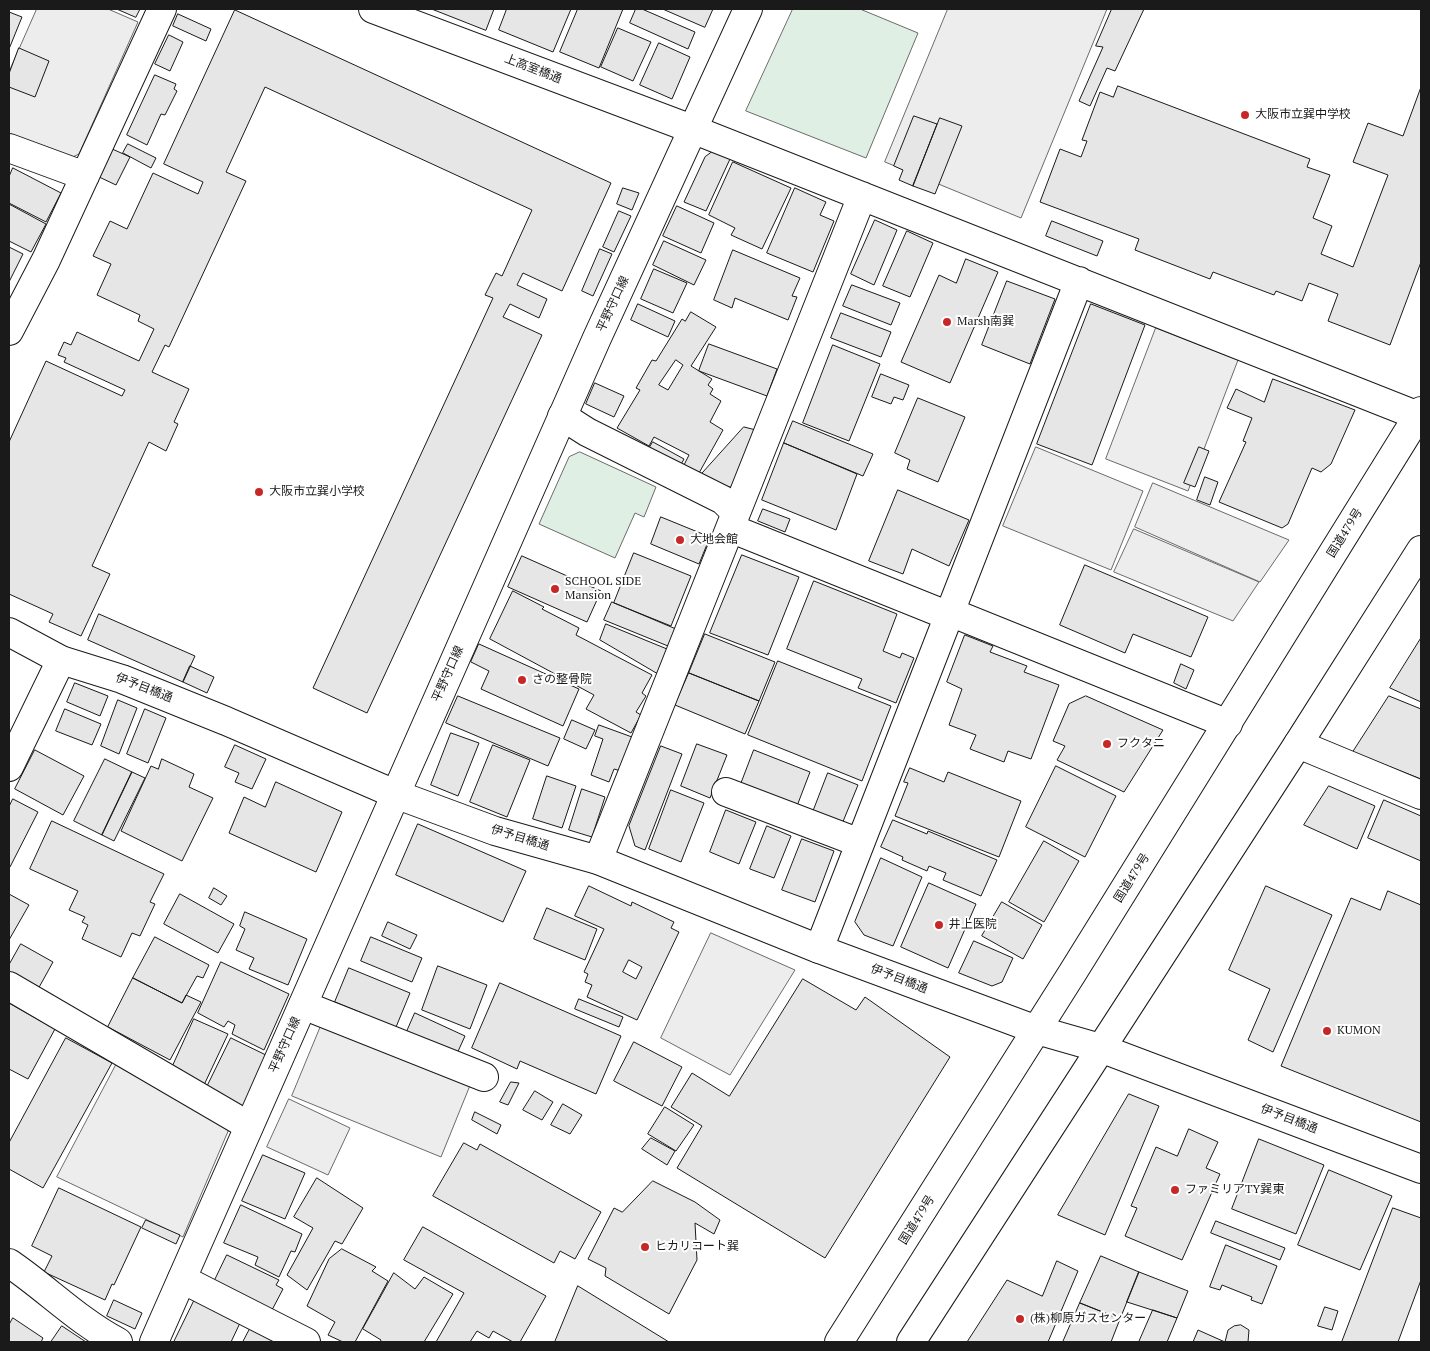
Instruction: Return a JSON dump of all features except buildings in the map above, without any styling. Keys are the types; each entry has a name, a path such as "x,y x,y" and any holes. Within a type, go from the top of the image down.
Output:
{"main road":[{"path":"9,331 46,260 162,9"},
{"name":"上高室橋通","path":"373,9 692,129 1420,414"},
{"name":"平野守口線","path":"154,1342 562,416 748,9"},
{"path":"9,148 85,176"},
{"path":"598,860 862,196"},
{"path":"819,949 1079,281"},
{"name":"国道479号","path":"839,1342 1037,1030 1420,414"},
{"path":"562,416 587,432 723,500 733,520 949,614 1228,724"},
{"path":"911,1342 1298,744 1421,550"},
{"name":"伊予目橋通","path":"9,632 61,660 130,682 395,794 495,831 598,860 819,949 1037,1030 1100,1048 1421,1169"},
{"path":"9,767 61,660"},
{"path":"1298,744 1421,795"},
{"path":"726,792 860,843"},
{"path":"9,986 250,1126"},
{"path":"303,1005 484,1077"},
{"path":"9,1263 33,1279 97,1331 118,1342"},
{"path":"182,1279 306,1342"}],"green space":[{"path":"793,9 860,9 918,33 866,158 746,111"},
{"path":"580,452 656,487 644,517 635,513 615,558 539,524 569,457"}],"shaded area":[{"path":"37,9 108,9 138,22 79,154 66,160 9,139 9,72"},
{"path":"948,9 1107,9 1021,218 885,162"},
{"path":"1156,328 1238,360 1188,491 1106,459"},
{"path":"1036,447 1143,491 1111,570 1003,526"},
{"path":"1153,483 1289,540 1260,582 1135,527"},
{"path":"1134,529 1259,582 1233,621 1114,572"},
{"path":"711,933 795,970 730,1075 661,1038"},
{"path":"323,1021 471,1083 441,1157 292,1096"},
{"path":"116,1065 229,1129 183,1237 57,1177"},
{"path":"289,1099 350,1128 328,1175 267,1147"}],"place":[{"name":"大阪市立巽中学校","path":"1245,115"},
{"name":"Marsh南巽","path":"947,322"},
{"name":"大阪市立巽小学校","path":"259,492"},
{"name":"大地会館","path":"680,540"},
{"name":"SCHOOL SIDE Mansion","path":"555,589"},
{"name":"さの整骨院","path":"522,680"},
{"name":"フクタニ","path":"1107,744"},
{"name":"井上医院","path":"939,925"},
{"name":"KUMON","path":"1327,1031"},
{"name":"ファミリアTY巽東","path":"1175,1190"},
{"name":"ヒカリコート巽","path":"645,1247"},
{"name":"(株)柳原ガスセンター","path":"1020,1319"}]}
